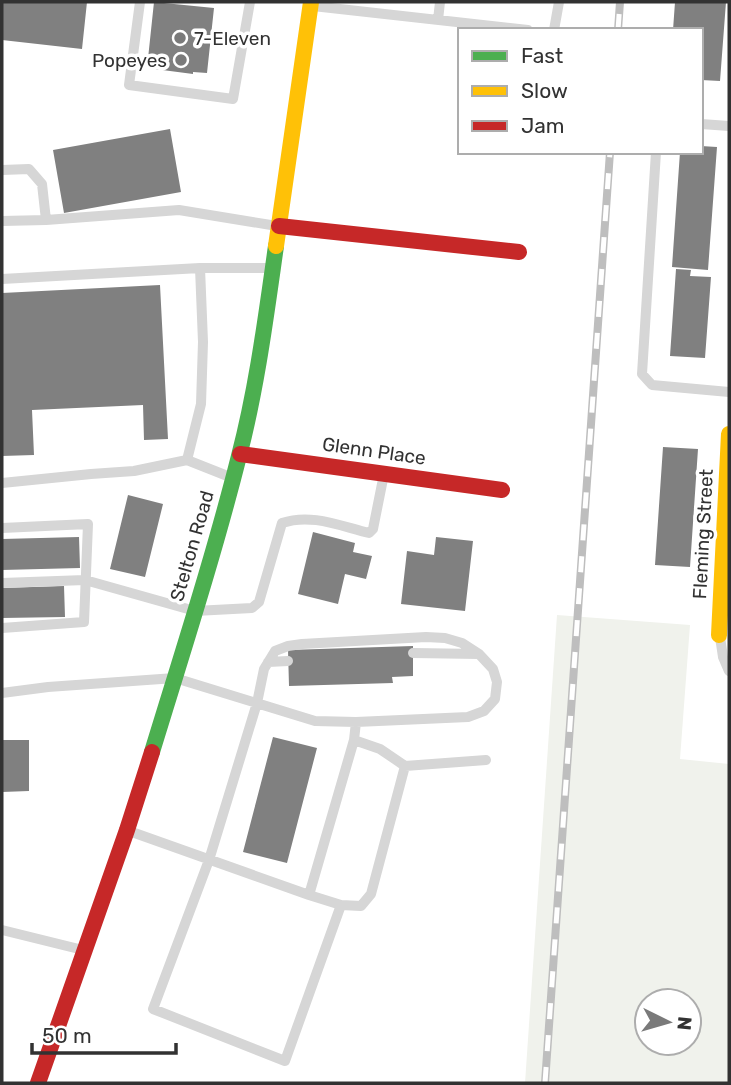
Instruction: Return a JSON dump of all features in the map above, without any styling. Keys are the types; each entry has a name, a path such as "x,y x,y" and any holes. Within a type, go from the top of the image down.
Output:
{"main road":[{"name":"Stelton Road","path":"38,1083 127,830 175,678 240,454 262,341 310,4"},
{"path":"279,226 519,252"},
{"name":"Fleming Street","path":"723,628 729,435"},
{"name":"Glenn Place","path":"240,454 502,490"}],"lane":[{"path":"140,2 130,85 233,99 250,2"},
{"path":"438,20 440,2"},
{"path":"554,28 559,2"},
{"path":"310,4 377,7 438,20 510,28"},
{"path":"703,124 729,126"},
{"path":"656,154 642,374 652,385 729,392"},
{"path":"2,170 29,169 42,184 46,220"},
{"path":"2,221 179,210 279,226"},
{"path":"187,460 201,404 203,342 200,268"},
{"path":"2,279 200,268 273,268"},
{"path":"2,483 134,471 187,460 233,478"},
{"path":"2,583 85,580 195,611 252,608 259,602 282,523 295,519 316,519 369,533 373,529 384,474"},
{"path":"2,528 88,524 84,622 2,628"},
{"path":"723,628 723,657 729,671"},
{"path":"2,693 175,678 257,703 315,721 468,717 484,711 495,699 497,682 493,668 479,654 462,643 445,638 426,637 295,645 275,652 264,668 257,703 209,860 153,1009 285,1061 341,905"},
{"path":"413,653 479,654"},
{"path":"268,662 288,661"},
{"path":"309,895 354,740 356,722"},
{"path":"354,740 380,749 405,766 486,760"},
{"path":"127,830 309,895 341,905 361,906 371,894 405,766"},
{"path":"2,930 85,951"}],"shaded area":[{"path":"557,615 690,625 680,759 729,764 729,1083 525,1083"}],"building":[{"path":"3,2 87,2 82,49 2,40"},
{"name":"7-Eleven","path":"154,2 214,8 207,73 193,74 147,68"},
{"path":"675,2 726,2 720,81 703,80 703,28 673,28"},
{"path":"170,129 181,192 64,213 53,150"},
{"path":"703,146 717,147 708,270 672,267 680,154 703,154"},
{"path":"676,269 691,270 690,276 711,277 705,358 670,356"},
{"path":"160,285 168,439 144,440 143,405 32,410 34,455 2,456 2,293"},
{"path":"663,447 698,449 690,567 655,565"},
{"path":"128,495 163,504 145,577 110,569"},
{"path":"313,532 355,543 353,552 372,556 366,579 345,574 338,604 298,594"},
{"path":"79,537 80,568 2,570 2,539"},
{"path":"436,537 473,541 465,611 401,604 407,551 434,555"},
{"path":"64,586 65,617 2,618 2,588"},
{"path":"413,646 413,676 392,677 393,683 289,686 288,650"},
{"path":"273,737 317,748 287,863 243,852"},
{"path":"2,740 29,740 29,791 2,792"}],"railway":[{"path":"618,28 620,2"},
{"path":"545,1083 610,154"}],"traffic: fast":[{"path":"152,752 239,456 256,378 276,246"}],"traffic: slow":[{"path":"276,246 311,2"},
{"path":"719,635 729,434"}],"traffic: jam":[{"path":"279,226 519,252"},
{"path":"240,454 502,490"},
{"path":"38,1083 152,752"}],"place":[{"name":"7-Eleven","path":"180,38"},
{"name":"Popeyes","path":"181,60"}]}
